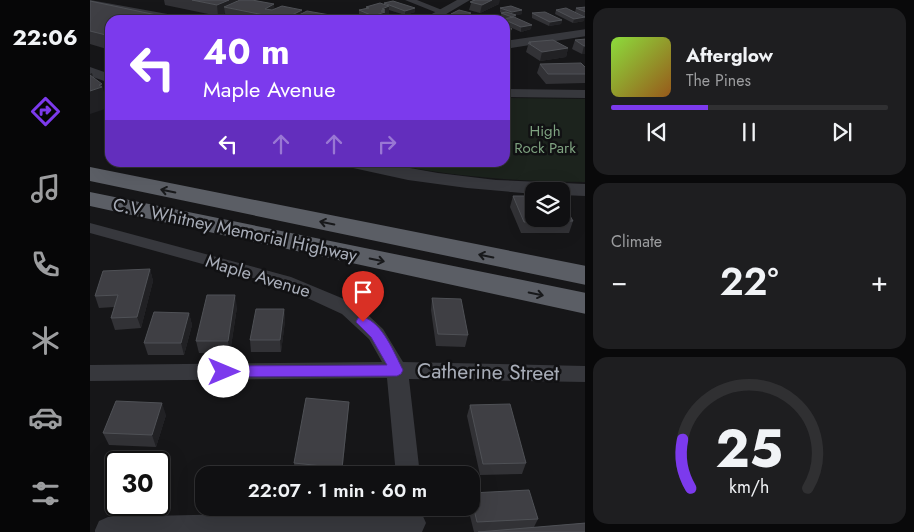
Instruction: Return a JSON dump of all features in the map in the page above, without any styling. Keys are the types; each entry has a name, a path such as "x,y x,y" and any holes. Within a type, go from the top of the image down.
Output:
{"highway":[{"name":"C.V. Whitney Memorial Highway","path":"90,174 585,276"},
{"name":"C.V. Whitney Memorial Highway","path":"90,199 585,304"}],"street":[{"path":"409,0 443,12"},
{"path":"437,15 465,0"},
{"path":"90,3 156,15"},
{"path":"510,44 585,32"},
{"path":"90,71 105,77"},
{"path":"510,93 585,94"},
{"path":"372,167 453,182 522,188 585,190"},
{"name":"Maple Avenue","path":"90,228 285,281 320,295 349,309 376,334 397,370"},
{"path":"397,370 407,466"},
{"name":"Catherine Street","path":"90,373 397,370 585,374"},
{"path":"108,530 413,521"}],"green space":[{"name":"High Rock Park","path":"510,98 585,99 585,182 535,181 409,167 510,167"}],"building":[{"path":"192,0 229,0 217,5"},
{"path":"240,0 252,0 274,4 265,9 272,10 282,6 302,10 292,15 264,15 224,7"},
{"path":"475,0 492,0 482,5 470,2"},
{"path":"90,1 156,15 105,15 105,35 90,31"},
{"path":"393,1 415,8 405,11 384,3"},
{"path":"380,3 389,6 382,9 385,10 381,11 385,12 376,15 371,15 359,10 369,8 366,7"},
{"path":"511,6 522,10 512,12 500,8"},
{"path":"585,7 585,12 576,8"},
{"path":"566,8 585,17 574,19 556,10"},
{"path":"459,10 471,13 467,15 451,14"},
{"path":"307,11 330,15 299,15"},
{"path":"506,12 516,15 512,17 501,13"},
{"path":"545,12 562,20 550,22 532,13"},
{"path":"514,17 532,25 521,27 510,22 510,18"},
{"path":"585,39 585,46 584,46 575,40"},
{"path":"553,40 568,48 542,52 528,43 531,43 529,42"},
{"path":"581,63 585,67 585,74 548,74 540,64"},
{"path":"90,75 102,84 99,85 102,87 90,91"},
{"path":"513,196 525,196 524,222"},
{"path":"150,269 137,317 111,318 118,295 95,296 103,271"},
{"path":"207,295 235,295 228,341 196,341"},
{"path":"432,298 461,299 468,335 438,334"},
{"path":"256,309 284,309 280,340 250,340"},
{"path":"154,312 189,313 181,343 144,343"},
{"path":"306,398 349,402 342,466 294,463"},
{"path":"116,401 162,403 152,435 103,433"},
{"path":"510,404 526,463 483,464 470,405"},
{"path":"529,490 538,519 477,522 476,516 480,516 480,493"},
{"path":"585,523 585,532 478,532"}],"route":[{"path":"224,372 397,370 376,334 363,322"}]}
